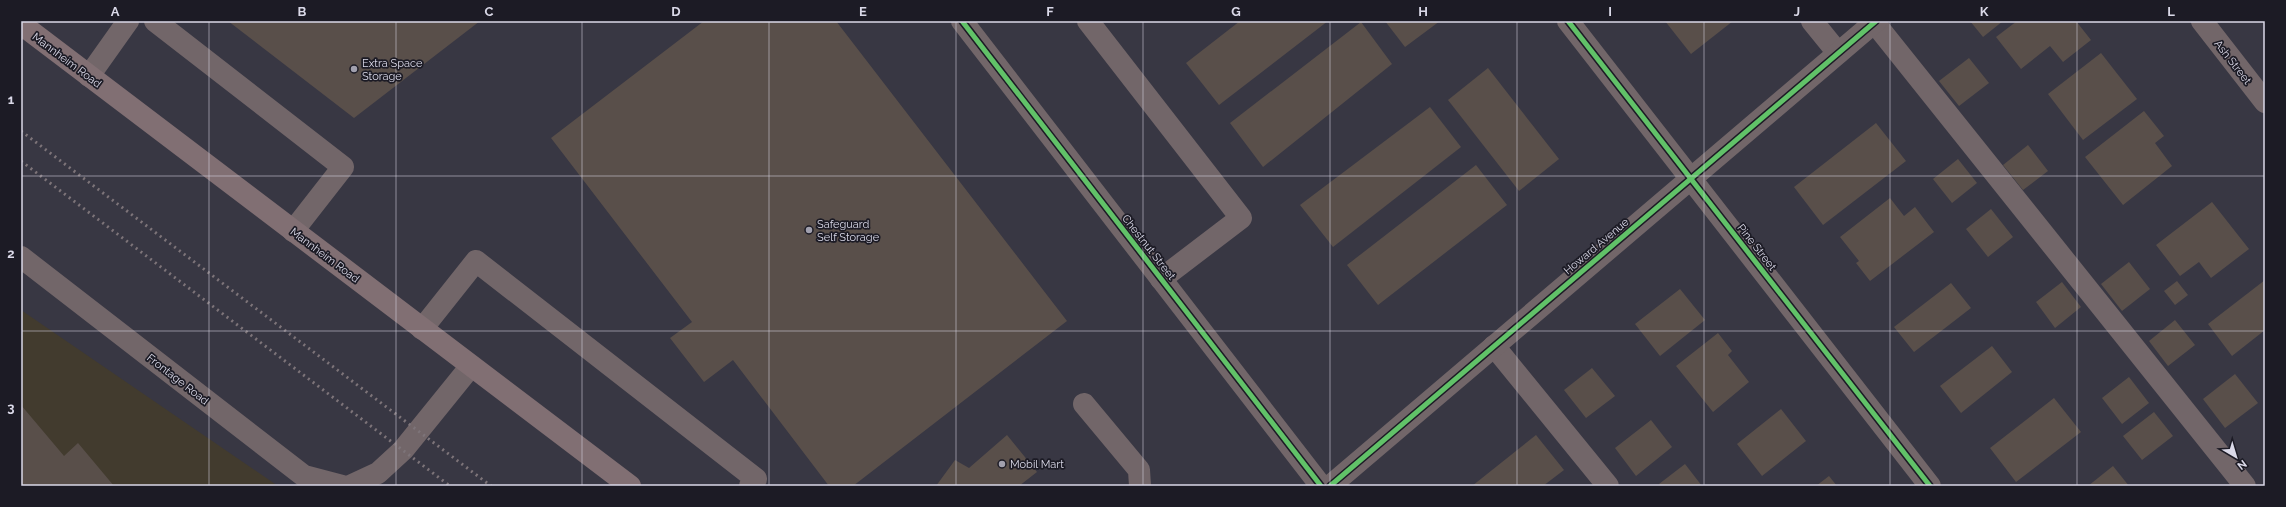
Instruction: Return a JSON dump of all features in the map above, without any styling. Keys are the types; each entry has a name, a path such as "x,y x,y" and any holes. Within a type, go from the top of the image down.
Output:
{"main road":[{"name":"Mannheim Road","path":"21,24 630,486"}],"street":[{"path":"89,76 128,21"},
{"path":"155,21 344,167 293,231"},
{"name":"Chestnut Street","path":"962,21 1321,486"},
{"path":"1088,21 1241,218 1161,279"},
{"name":"Pine Street","path":"1568,21 1930,486"},
{"path":"1812,21 1838,53"},
{"name":"Ash Street","path":"2202,21 2265,102"},
{"path":"1875,22 2245,486"},
{"name":"Howard Avenue","path":"1330,486 1875,22"},
{"name":"Frontage Road","path":"21,257 304,476 342,486"},
{"path":"422,329 476,261 756,479 750,486"},
{"path":"1494,346 1608,486"},
{"path":"350,486 378,473 403,450 471,366"},
{"path":"1084,404 1139,470 1140,486"}],"shaded area":[{"path":"21,310 278,486 21,486"}],"building":[{"name":"Extra Space Storage","path":"228,21 480,21 354,118"},
{"name":"Safeguard Self Storage","path":"704,21 836,21 1067,321 853,486 829,486 733,360 704,382 670,338 692,322 551,138"},
{"path":"1240,21 1328,21 1219,105 1186,63"},
{"path":"1385,21 1440,21 1405,47"},
{"path":"1665,21 1733,21 1691,54"},
{"path":"1970,21 2003,21 1983,37"},
{"path":"2017,21 2076,21 2091,40 2063,62 2050,46 2021,69 1996,37"},
{"path":"1361,22 1392,64 1263,167 1230,123"},
{"path":"2101,53 2137,99 2083,140 2048,94"},
{"path":"1969,58 1989,83 1959,106 1939,81"},
{"path":"1488,68 1559,159 1519,191 1448,100"},
{"path":"1430,107 1461,147 1333,247 1300,205"},
{"path":"2144,111 2164,136 2155,143 2172,166 2123,205 2085,157"},
{"path":"1876,123 1906,161 1823,225 1794,187"},
{"path":"2028,145 2048,171 2023,190 2003,165"},
{"path":"1958,159 1977,183 1952,203 1933,179"},
{"path":"1476,165 1507,205 1378,305 1347,265"},
{"path":"1890,198 1904,216 1915,207 1934,232 1870,281 1856,263 1859,261 1840,237"},
{"path":"2212,202 2249,249 2211,278 2199,262 2180,276 2156,245"},
{"path":"1991,209 2013,237 1988,257 1966,229"},
{"path":"2129,262 2150,289 2122,311 2101,284"},
{"path":"2265,280 2265,330 2232,356 2208,324"},
{"path":"2177,281 2188,295 2175,305 2164,291"},
{"path":"2062,282 2081,307 2055,328 2036,302"},
{"path":"1951,283 1971,308 1914,352 1894,327"},
{"path":"1680,289 1705,320 1660,356 1635,324"},
{"path":"2175,320 2195,345 2168,366 2149,341"},
{"path":"1718,333 1732,351 1728,355 1749,382 1713,412 1676,366"},
{"path":"1992,346 2012,372 1961,413 1940,386"},
{"path":"1592,368 1615,396 1586,418 1564,390"},
{"path":"2235,374 2258,403 2225,428 2203,399"},
{"path":"2129,377 2149,403 2122,424 2102,398"},
{"path":"2054,398 2081,432 2016,482 1990,448"},
{"path":"21,405 64,456 78,443 114,486 21,486"},
{"path":"1781,409 1806,441 1762,476 1737,444"},
{"path":"2154,412 2173,436 2142,460 2123,436"},
{"path":"1651,420 1672,447 1636,476 1615,448"},
{"name":"Mobil Mart","path":"1007,435 1037,472 1019,486 936,486 955,460 969,468"},
{"path":"1536,435 1564,470 1543,486 1472,486"},
{"path":"1685,464 1702,486 1661,486 1659,484"},
{"path":"2113,466 2129,486 2088,486"},
{"path":"1829,476 1837,486 1816,486"}],"railway":[{"path":"21,131 491,486"},
{"path":"21,161 450,486"}],"cycle path":[{"path":"962,21 1321,486"},
{"path":"1568,21 1930,486"},
{"path":"1330,486 1876,21"}],"place":[{"name":"Extra Space Storage","path":"354,69"},
{"name":"Safeguard Self Storage","path":"809,230"},
{"name":"Mobil Mart","path":"1002,464"}]}
